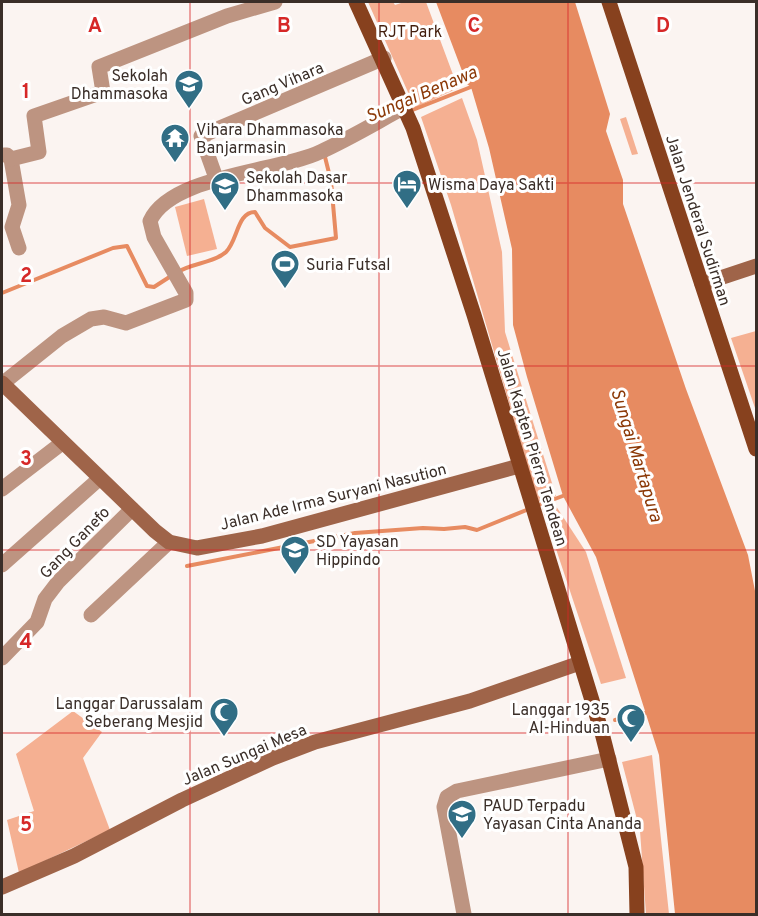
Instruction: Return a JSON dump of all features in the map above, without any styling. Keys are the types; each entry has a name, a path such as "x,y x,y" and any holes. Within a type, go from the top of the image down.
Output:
{"main road":[{"name":"Jalan Kapten Pierre Tendean","path":"356,2 384,58 407,112 474,315 609,759 636,867 638,915"},
{"name":"Jalan Jenderal Sudirman","path":"609,2 756,449"},
{"path":"702,284 756,267"},
{"path":"2,383 99,479 169,542"},
{"name":"Jalan Ade Irma Suryani Nasution","path":"169,542 197,548 262,536 519,466"},
{"name":"Jalan Sungai Mesa","path":"2,886 74,856 182,800 273,758 315,742 470,701 580,663"}],"street":[{"path":"19,248 12,227 19,205 6,158 39,152 33,116 103,92 99,67 228,16 275,2"},
{"name":"Gang Vihara","path":"216,178 201,136 384,58"},
{"path":"2,383 62,336 91,319 104,317 126,322 186,300 186,293 154,237 150,221 165,204 216,178 294,162 320,153 407,112"},
{"path":"2,489 62,442"},
{"path":"2,565 99,479"},
{"name":"Gang Ganefo","path":"2,658 37,622 45,599 58,582 132,509"},
{"path":"91,615 169,542"},
{"path":"464,915 444,807 450,795 457,791 609,759"}],"green space":[{"name":"RJT Park","path":"368,2 393,2 395,5 404,2 426,2 458,88 415,108"},
{"path":"462,98 477,140 502,252 505,332 556,496 538,502 451,205 421,117"},
{"path":"626,117 638,154 632,155 620,119"},
{"path":"204,199 217,249 187,256 175,207"},
{"path":"756,331 756,411 731,338"},
{"path":"554,503 586,552 626,678 601,684 542,507"},
{"path":"73,711 102,732 83,758 110,830 19,873 7,820 34,811 16,754"},
{"path":"652,755 669,914 646,914 640,831 622,762"}],"water":[{"name":"Sungai Martapura","path":"436,2 575,2 610,114 606,131 623,180 623,204 686,389 748,555 756,596 756,914 675,914 659,755 596,557 563,496 527,377 513,325 512,249 489,148 471,87 467,84"}],"waterway":[{"name":"Sungai Benawa","path":"410,111 476,85"},
{"name":"Sungai Benawa","path":"178,272 226,252 241,221 249,213 255,212 265,228 290,247 336,238 331,181 325,157 327,154"},
{"name":"Sungai Benawa","path":"2,293 113,248 127,246 147,286 154,287 171,276"},
{"path":"536,506 568,494"},
{"path":"187,566 355,533 423,528 465,527 477,530 529,509"},
{"path":"615,720 645,713"}],"place":[{"name":"Sekolah Dhammasoka","path":"189,110"},
{"name":"Vihara Dhammasoka Banjarmasin","path":"175,164"},
{"name":"Wisma Daya Sakti","path":"407,210"},
{"name":"Sekolah Dasar Dhammasoka","path":"225,212"},
{"name":"Suria Futsal","path":"285,290"},
{"name":"SD Yayasan Hippindo","path":"295,576"},
{"name":"Langgar Darussalam Seberang Mesjid","path":"224,738"},
{"name":"Langgar 1935 Al-Hinduan","path":"631,744"},
{"name":"PAUD Terpadu Yayasan Cinta Ananda","path":"462,840"}]}
